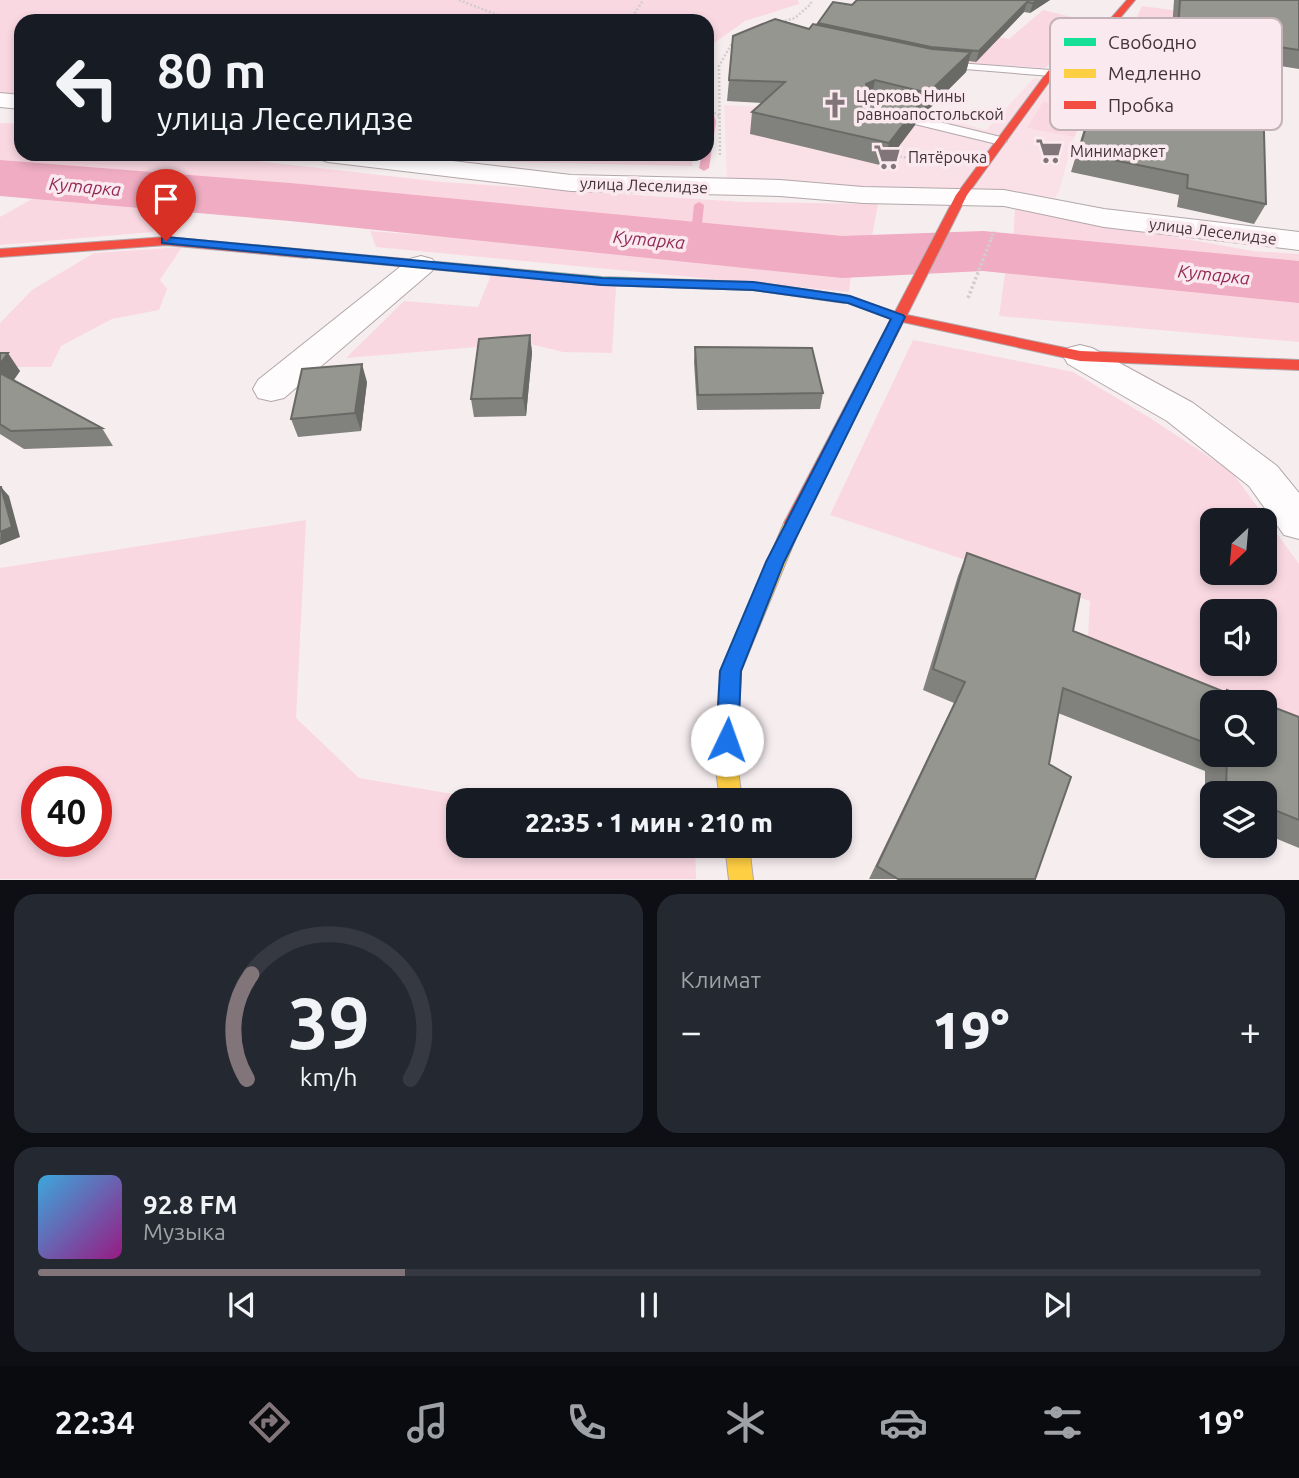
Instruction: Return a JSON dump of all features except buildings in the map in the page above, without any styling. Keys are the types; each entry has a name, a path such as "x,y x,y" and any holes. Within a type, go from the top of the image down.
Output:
{"street":[{"path":"1116,18 1131,0"},
{"path":"729,788 726,762 731,671 784,540 958,202 1050,74"},
{"name":"улица Леселидзе","path":"387,161 571,183 780,188 958,202 1004,198 1104,218 1299,241"},
{"path":"0,253 166,241 602,281 753,286 850,300 898,317 1080,356 1299,365"},
{"path":"271,389 421,265"},
{"path":"1080,356 1180,412 1263,476 1299,523"},
{"path":"738,858 741,880"}],"lane":[{"path":"928,64 1050,73"},
{"path":"883,112 1001,141"}],"path":[{"path":"459,0 495,14"},
{"path":"774,24 795,18 811,4 811,0"},
{"path":"719,187 719,66 732,45 742,39"},
{"path":"714,113 720,116"},
{"path":"892,155 908,158"},
{"path":"965,307 995,230"}],"shaded area":[{"path":"0,0 798,0 799,4 745,21 714,43 714,14 14,14 14,96 0,93"},
{"path":"1142,6 1232,18 1136,18"},
{"path":"1043,10 1076,18 1050,18 1050,64 1045,68 950,62 959,29 1009,39"},
{"path":"1034,78 1050,81 1050,130 1076,130 1055,198 1018,193 923,188 837,188 727,183 724,105 759,107 869,98 986,130"},
{"path":"1043,102 1050,103 1050,130 1077,130 1075,137 1027,128"},
{"path":"0,123 14,124 14,161 257,161 442,182 743,202 878,204 870,247 825,245 0,160"},
{"path":"506,161 692,161 692,166"},
{"path":"48,190 158,199 153,232 0,245 0,217"},
{"path":"1015,208 1253,251 1299,254 1299,272 1013,243"},
{"path":"370,231 852,268 849,292 376,247"},
{"path":"182,247 160,280 167,289 159,310 112,319 61,346 51,367 0,367 0,323 32,290 94,253"},
{"path":"1006,267 1126,283 1299,296 1299,342 999,316"},
{"path":"491,275 616,287 612,353 563,352 526,343 346,358 404,301 478,307"},
{"path":"913,340 1073,372 1147,416 1232,472 1258,508 1200,508 1200,585 1277,585 1278,535 1299,564 1299,721 1277,713 1277,690 1215,690 1088,638 1090,601 830,515"},
{"path":"306,520 296,718 359,778 446,793 446,858 695,858 696,879 0,879 0,568"}],"waterway":[{"path":"704,168 706,161"},
{"name":"Кутарка","path":"0,178 290,202 842,257 983,251 1299,282"},
{"path":"695,242 699,205"}],"traffic: fast":[{"path":"307,254 602,281 753,286 845,299"}],"traffic: slow":[{"path":"729,788 726,762 731,671 793,523"},
{"path":"738,858 741,880"}],"traffic: jam":[{"path":"1116,18 1131,0"},
{"path":"793,523 962,195 1050,74"},
{"path":"0,253 166,241 307,254"},
{"path":"845,299 898,317 1080,356 1299,365"}],"place":[{"name":"Церковь Нины равноапостольской","path":"835,105"},
{"name":"Минимаркет","path":"1049,151"},
{"name":"Пятёрочка","path":"887,157"}],"route":[{"path":"166,241 602,281 753,286 850,300 898,317 775,562 731,671 727,740"}]}
